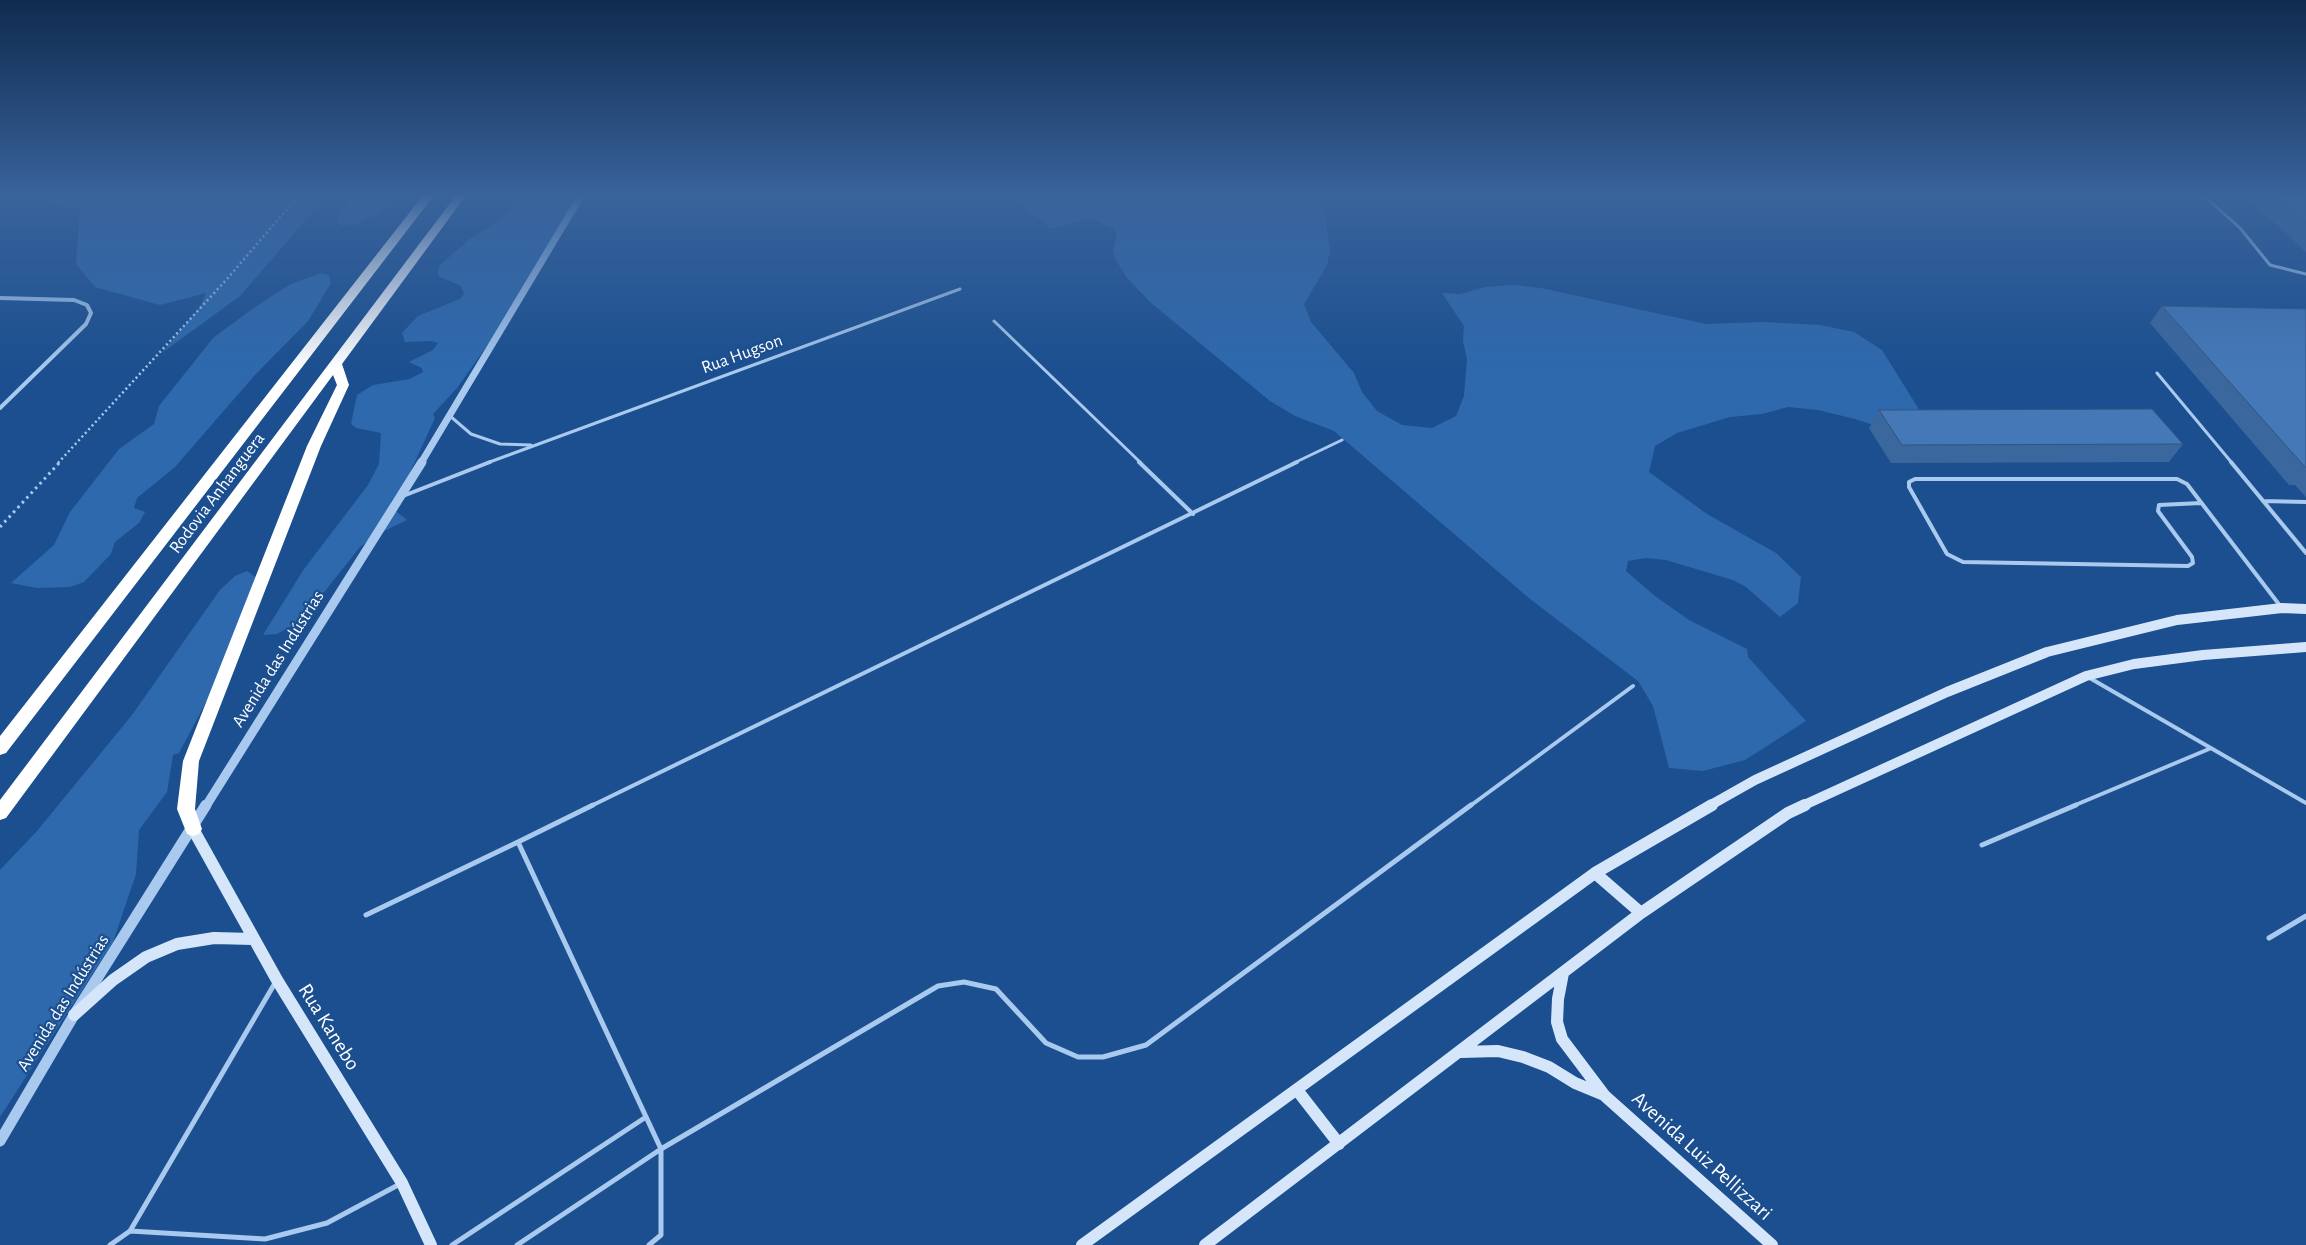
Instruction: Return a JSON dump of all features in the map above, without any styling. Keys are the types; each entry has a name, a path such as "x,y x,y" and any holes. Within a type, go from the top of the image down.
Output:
{"highway":[{"name":"Rodovia Anhanguera","path":"0,748 385,252"},
{"name":"Rodovia Anhanguera","path":"0,813 418,252"},
{"path":"193,829 186,809 191,761 314,446 343,385 335,363"}],"main road":[{"path":"1082,1245 1595,873 1755,780 1947,692 2047,652 2177,620 2282,608 2306,609"},
{"path":"1205,1245 1642,913 1788,813 2086,676 2134,664 2203,655 2306,647"},
{"name":"Rua Kanebo","path":"193,829 277,980 402,1183 431,1245"},
{"path":"1595,873 1642,913"},
{"path":"74,1015 113,980 146,957 178,944 214,938 253,939"},
{"name":"Avenida Luiz Pellizzari","path":"1563,973 1558,1014 1562,1039 1605,1096 1772,1245"},
{"name":"Avenida Luiz Pellizzari","path":"1460,1052 1498,1052 1523,1057 1549,1066 1575,1083 1605,1096"},
{"path":"1297,1090 1339,1144"}],"street":[{"name":"Avenida das Indústrias","path":"0,1141 74,1015 401,497 547,252"},
{"path":"0,298 74,300 87,305 91,313 86,324 0,408"}],"lane":[{"path":"2258,252 2270,265 2306,274"},
{"name":"Rua Hugson","path":"401,497 533,445 960,289"},
{"path":"994,321 1193,514"},
{"path":"2157,373 2306,553"},
{"name":"Rua Hugson","path":"450,416 471,434 500,444 533,445"},
{"path":"366,915 1342,440"},
{"path":"2201,504 2158,505 2158,511 2192,557 2193,563 2188,566 1963,562 1954,560 1947,554 1909,487 1909,482 1915,479 2177,479 2187,484 2282,608"},
{"path":"2263,501 2306,502"},
{"path":"2086,676 2306,803"},
{"path":"518,1245 661,1149 938,986 964,982 996,989 1046,1042 1078,1056 1103,1057 1146,1045 1633,686"},
{"path":"1982,845 2209,748"},
{"path":"518,842 661,1149 661,1235 649,1245"},
{"path":"2269,938 2306,916"},
{"path":"110,1245 130,1231 277,980"},
{"path":"452,1245 646,1117"},
{"path":"130,1231 264,1242 327,1223 402,1183"}],"path":[{"path":"0,527 250,252"}],"shaded area":[{"path":"77,252 278,252 240,296 163,352 201,305 206,293 160,305 95,287 76,264"},
{"path":"455,252 547,252 518,302 457,388 433,414 435,418 408,477 391,502 392,508 407,520 376,535 360,547 302,620 277,634 263,635 304,569 368,485 379,464 381,433 356,428 351,424 357,395 373,385 410,379 423,372 422,368 409,362 433,350 438,343 432,341 405,342 402,333 418,316 460,299 464,294 461,286 438,276 439,266"},
{"path":"1113,252 1330,252 1327,265 1304,304 1311,322 1354,373 1362,392 1377,411 1402,425 1432,428 1456,416 1464,396 1467,359 1463,341 1464,326 1442,293 1460,294 1485,287 1514,285 1541,288 1706,324 1763,322 1820,325 1854,332 1882,350 1923,416 1885,429 1818,410 1788,407 1762,414 1730,417 1677,433 1655,446 1649,472 1707,514 1776,553 1801,577 1798,603 1780,617 1746,587 1733,580 1666,560 1646,558 1628,561 1626,571 1655,596 1689,620 1747,649 1748,657 1806,721 1745,760 1703,771 1669,768 1653,706 1638,681 1530,599 1334,431 1295,416 1270,401 1150,302 1127,278"},
{"path":"321,273 329,275 331,283 308,321 254,376 175,467 137,498 134,508 145,512 139,523 115,542 111,554 84,582 70,587 37,588 11,583 54,545 70,512 119,449 154,424 159,406 213,338 255,307 291,284"},
{"path":"247,571 257,578 256,608 179,753 173,755 167,792 139,830 136,874 113,942 0,1117 0,870 37,831 132,715 220,590 235,576"}],"building":[{"path":"2162,306 2306,309 2306,467 2305,467"},
{"path":"2152,409 2183,444 1902,445 1879,410"}]}
